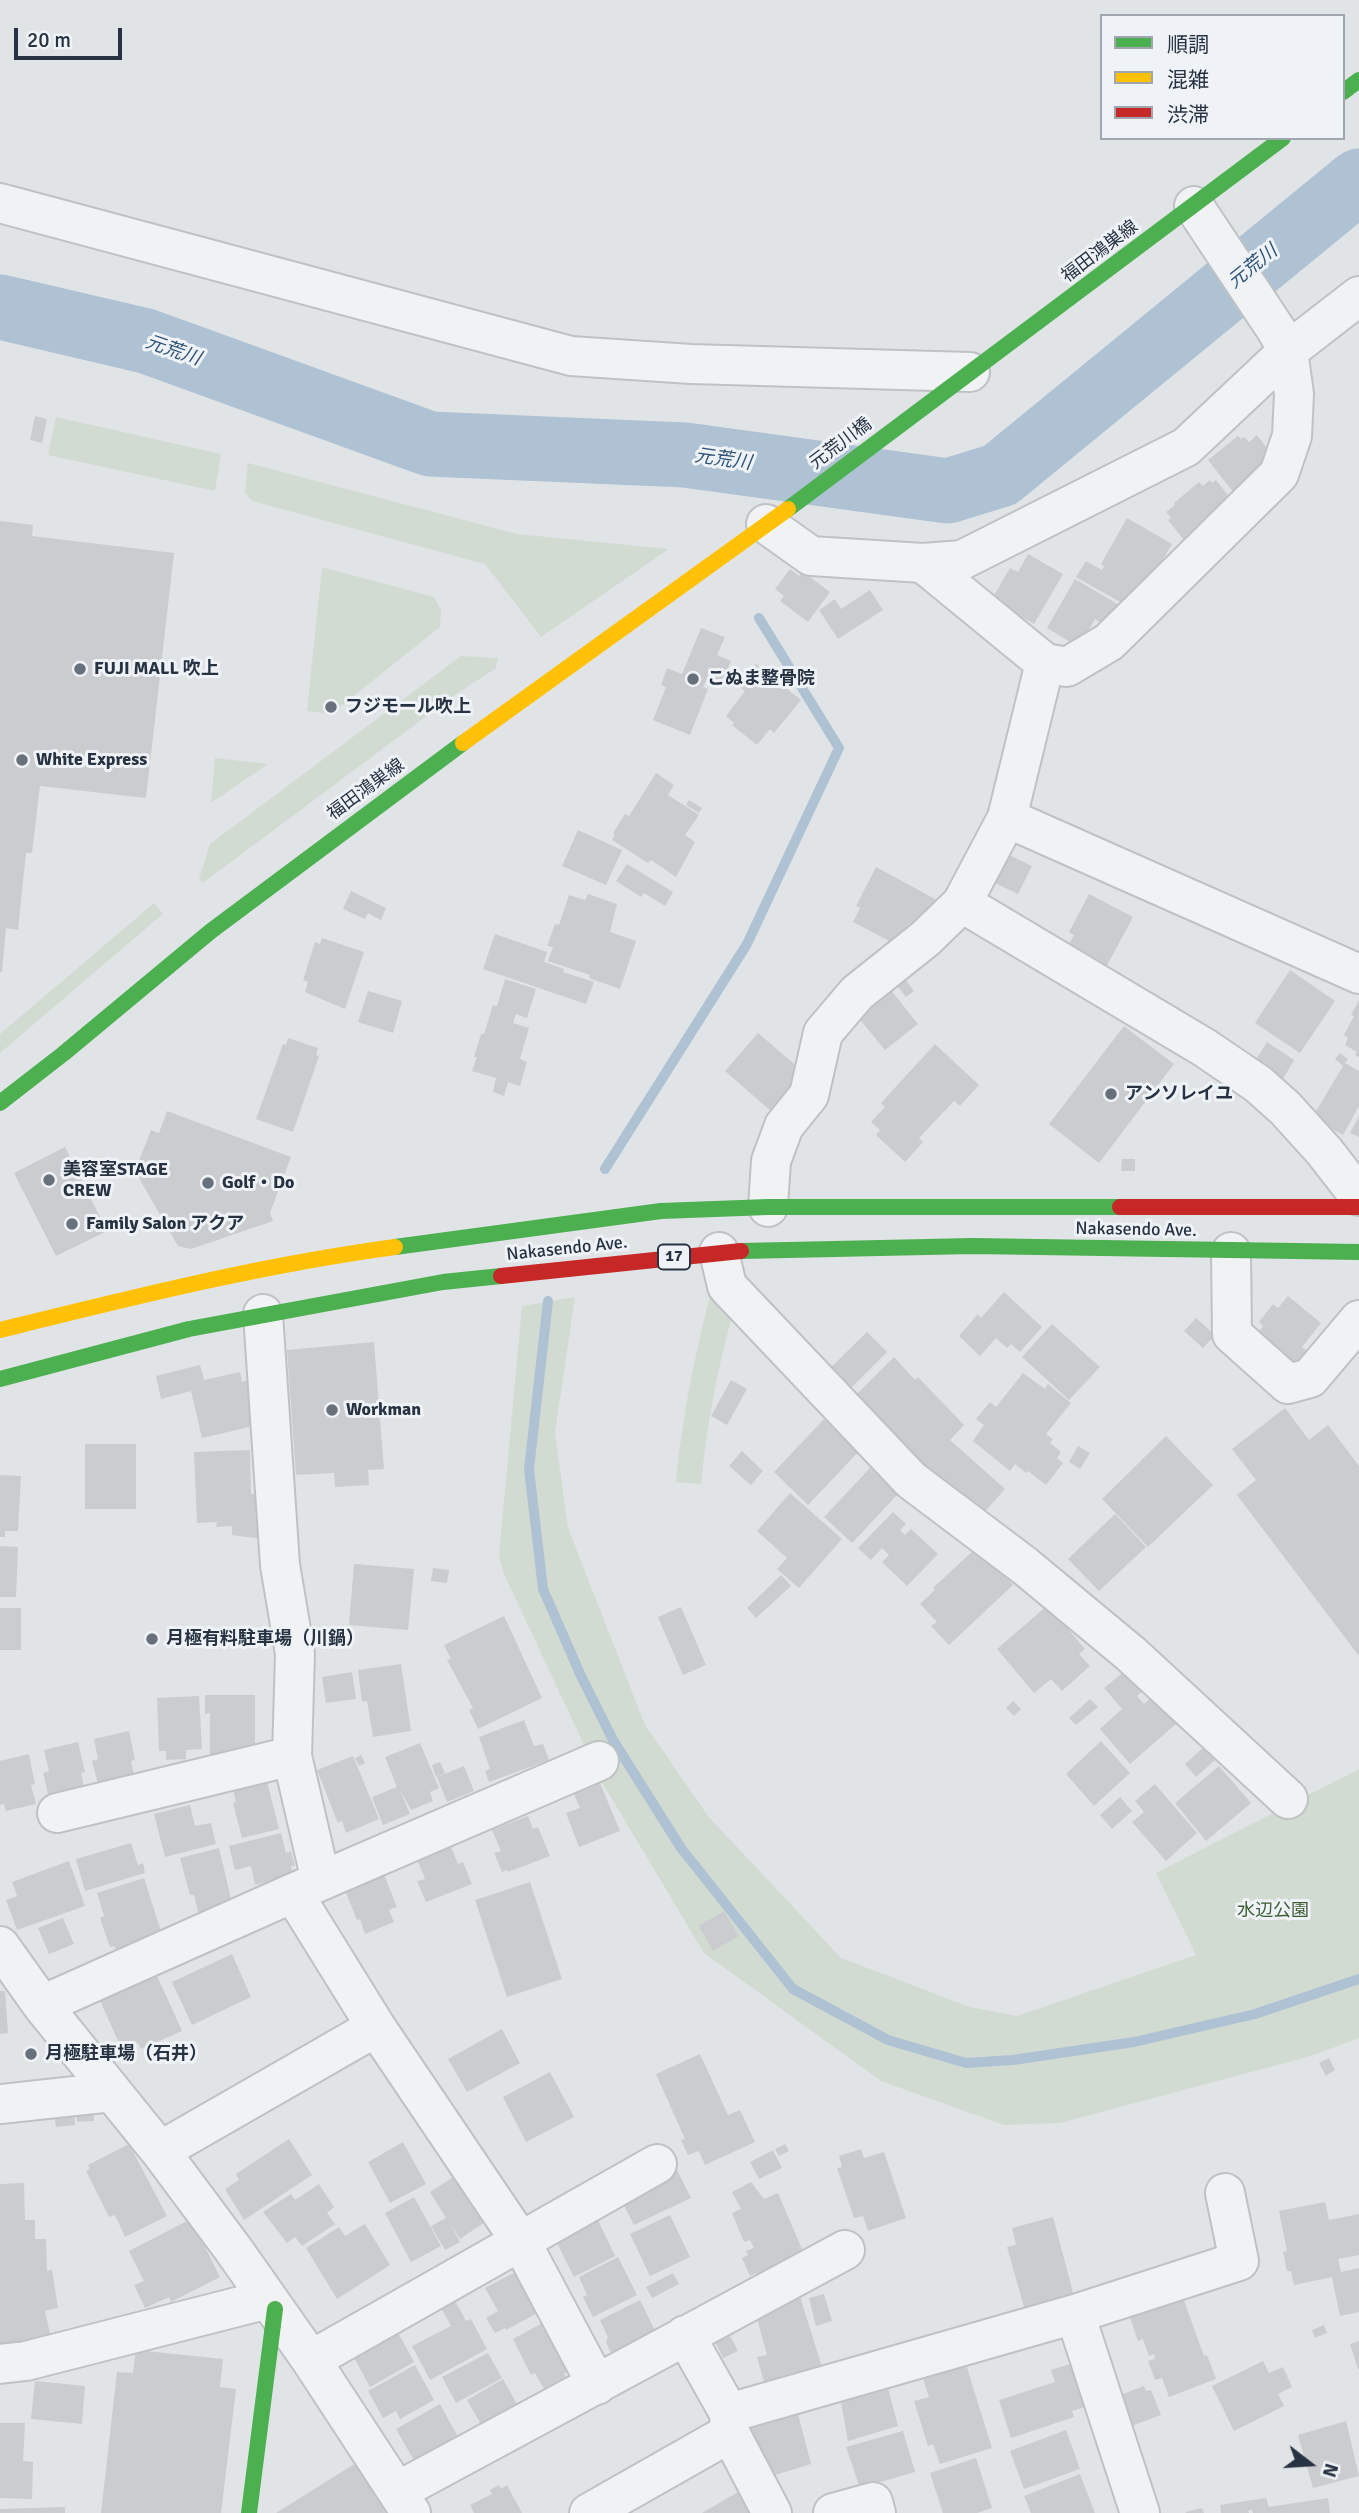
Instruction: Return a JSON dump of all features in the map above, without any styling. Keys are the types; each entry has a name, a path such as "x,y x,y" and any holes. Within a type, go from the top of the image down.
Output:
{"main road":[{"name":"福田鴻巣線","path":"940,394 1204,221 1281,140"},
{"name":"元荒川橋","path":"766,524 940,394"},
{"name":"福田鴻巣線","path":"0,1102 64,1054 211,930 277,880 766,524"},
{"name":"Nakasendo Ave.","path":"0,1330 181,1286 355,1252 661,1211 768,1207 1359,1207"},
{"name":"Nakasendo Ave.","path":"0,1379 189,1329 443,1282 719,1252 973,1245 1231,1252 1359,1252"},
{"path":"249,2513 271,2304"}],"street":[{"path":"0,203 570,356 691,364 970,372"},
{"path":"923,563 1045,663 1067,667 1110,642 1279,474 1293,436 1294,394 1282,341 1204,221"},
{"path":"766,524 811,556 923,563 962,560 1186,447 1282,341 1359,296"},
{"path":"768,1207 771,1161 784,1126 809,1095 823,1033 856,993 926,939 962,903 1007,818 1045,663"},
{"path":"1007,818 1359,974"},
{"path":"962,903 1205,1048 1258,1084 1285,1108 1324,1151 1359,1196"},
{"path":"719,1252 727,1286 911,1480 1026,1566 1131,1654 1288,1799"},
{"path":"1231,1252 1232,1335 1288,1384 1310,1378 1359,1320"},
{"path":"263,1314 280,1565 295,1654 292,1756 307,1887 376,2027 521,2242 597,2385"},
{"path":"57,1813 292,1756"},
{"path":"42,2005 599,1761"},
{"path":"0,1946 42,2005 160,2151 312,2360 405,2502 597,2385 845,2250"},
{"path":"160,2151 376,2027"},
{"path":"0,2104 112,2092"},
{"path":"312,2360 657,2164"},
{"path":"589,2513 730,2423 1239,2261 1225,2193"},
{"path":"0,2364 26,2361 271,2304"},
{"path":"1075,2314 1140,2513"},
{"path":"685,2335 772,2513"},
{"path":"832,2513 873,2502 876,2513"}],"green space":[{"path":"56,417 221,454 215,491 48,455"},
{"path":"248,463 517,534 669,549 541,637 485,564 252,501 245,493"},
{"path":"322,567 434,597 441,610 440,627 331,714 307,711"},
{"path":"461,656 498,658 496,668 452,697 203,883 199,879 210,844"},
{"path":"215,758 268,764 211,803"},
{"path":"154,903 163,914 0,1053 0,1034"},
{"path":"710,1296 724,1301 734,1310 713,1397 701,1484 676,1482 689,1388"},
{"name":"水辺公園","path":"575,1297 555,1433 568,1528 645,1725 708,1816 841,1958 970,2007 1017,2016 1196,1955 1156,1873 1359,1769 1359,2038 1311,2056 1060,2123 1004,2125 881,2081 704,1953 600,1779 504,1574 499,1556 522,1306"}],"building":[{"path":"35,416 47,419 42,443 30,440"},
{"path":"1257,435 1276,460 1234,493 1208,460 1238,436 1249,442"},
{"path":"1210,480 1212,483 1216,480 1236,505 1187,544 1168,520 1171,518 1166,512 1199,482 1203,486"},
{"path":"1127,518 1172,544 1141,597 1129,607 1076,577 1086,561 1102,570 1104,566 1101,564"},
{"name":"FUJI MALL 吹上","path":"0,521 33,525 32,536 174,553 146,798 40,786 32,853 26,853 18,930 6,928 2,972 0,972"},
{"path":"1028,554 1063,574 1034,624 992,599 1010,568 1018,572"},
{"path":"790,569 799,576 802,571 830,592 808,622 780,601 784,596 775,589"},
{"path":"1075,579 1119,605 1106,626 1095,619 1079,647 1047,628"},
{"path":"870,590 883,610 838,639 819,610 835,599 841,609"},
{"path":"701,628 725,637 717,655 731,661 722,685 707,679 703,687 708,689 690,735 653,720 666,687 661,685 667,668 682,674"},
{"path":"756,664 801,700 774,733 770,729 757,745 732,725 734,723 726,716 745,691 738,686"},
{"path":"656,773 674,785 668,795 699,815 685,835 695,842 676,877 651,860 648,863 612,840 615,835 613,833 625,814 629,816"},
{"path":"689,800 702,808 699,813 686,805"},
{"path":"578,830 622,850 606,885 562,866"},
{"path":"1007,854 1032,866 1018,894 993,882"},
{"path":"627,864 673,892 665,906 644,893 641,897 616,881"},
{"path":"876,867 937,900 921,929 909,923 897,945 853,922 860,908 856,906"},
{"path":"351,891 386,908 381,920 368,913 365,919 343,909"},
{"path":"588,894 617,904 610,932 636,941 620,989 589,978 590,975 548,961 553,947 547,946 555,924 559,925 569,895 585,900"},
{"path":"1089,894 1133,917 1104,971 1066,950 1074,935 1069,932"},
{"path":"495,934 547,952 544,962 564,969 563,972 594,982 586,1004 483,969"},
{"path":"322,938 364,952 345,1009 305,992 308,982 303,980 315,942 320,944"},
{"path":"1290,970 1335,1001 1300,1053 1255,1023"},
{"path":"901,974 914,991 906,997 893,980"},
{"path":"505,979 536,989 527,1018 516,1014 513,1023 529,1028 520,1059 527,1062 520,1086 508,1082 504,1096 493,1092 496,1078 472,1071 481,1034 484,1034 493,1005 497,1006"},
{"path":"890,989 918,1024 885,1050 857,1016"},
{"path":"368,991 402,1001 393,1033 358,1022"},
{"path":"1359,1000 1359,1057 1355,1055 1357,1052 1345,1045 1348,1038 1344,1035"},
{"name":"アンソレイユ","path":"1124,1026 1174,1064 1099,1163 1049,1124"},
{"path":"758,1033 806,1074 772,1112 725,1071"},
{"path":"288,1038 318,1048 316,1055 319,1056 293,1132 256,1119 283,1044 286,1045"},
{"path":"1267,1042 1294,1060 1280,1084 1252,1066"},
{"path":"935,1044 979,1085 960,1106 954,1101 919,1138 923,1142 905,1162 876,1135 880,1130 871,1122 885,1107 881,1103"},
{"path":"1340,1053 1348,1059 1345,1063 1359,1071 1359,1106 1343,1135 1312,1118 1343,1066 1335,1059"},
{"path":"167,1111 291,1157 270,1213 273,1221 191,1249 178,1246 135,1171 151,1130 159,1133"},
{"path":"1359,1116 1359,1137 1350,1133"},
{"path":"65,1147 107,1231 56,1256 14,1173"},
{"path":"1122,1159 1135,1159 1135,1171 1121,1171"},
{"path":"1004,1292 1042,1327 1020,1352 1011,1344 1007,1348 996,1338 980,1356 959,1336 978,1314 981,1318"},
{"path":"1288,1296 1321,1323 1302,1347 1310,1353 1296,1371 1250,1342 1263,1326 1259,1322 1273,1304 1278,1308"},
{"path":"1196,1318 1215,1335 1203,1348 1184,1331"},
{"path":"1052,1324 1100,1367 1069,1400 1022,1357"},
{"path":"867,1332 887,1352 847,1392 827,1371"},
{"path":"374,1342 384,1469 368,1470 369,1485 335,1487 334,1473 296,1475 287,1350"},
{"path":"894,1357 915,1380 918,1377 964,1425 950,1440 1005,1489 981,1516 915,1459 853,1398"},
{"path":"200,1365 204,1380 240,1372 242,1382 247,1380 258,1425 202,1438 191,1391 161,1399 156,1376"},
{"path":"1023,1373 1045,1389 1048,1384 1071,1403 1046,1434 1053,1439 1050,1443 1061,1452 1057,1458 1063,1463 1046,1485 1015,1464 1010,1471 973,1441 984,1425 976,1419 990,1402 996,1407"},
{"path":"731,1380 747,1389 727,1425 711,1416"},
{"path":"1285,1408 1309,1440 1328,1425 1359,1466 1359,1656 1237,1495 1256,1480 1232,1449"},
{"path":"824,1419 837,1432 841,1428 862,1448 808,1505 774,1472"},
{"path":"1166,1436 1213,1485 1148,1547 1102,1499"},
{"path":"85,1444 136,1444 136,1509 85,1509"},
{"path":"1078,1446 1090,1453 1080,1469 1069,1462"},
{"path":"250,1450 251,1494 255,1494 256,1522 263,1522 263,1539 232,1535 232,1526 216,1527 217,1522 197,1523 194,1452"},
{"path":"742,1451 763,1471 751,1485 729,1466"},
{"path":"870,1468 898,1494 852,1543 824,1517"},
{"path":"0,1475 21,1476 18,1531 5,1531 5,1537 0,1537"},
{"path":"790,1493 842,1539 799,1588 777,1569 787,1558 757,1531"},
{"path":"893,1512 906,1524 900,1530 905,1535 911,1529 938,1554 907,1586 882,1562 889,1555 882,1548 871,1560 858,1548"},
{"path":"1115,1514 1146,1547 1099,1591 1068,1559"},
{"path":"0,1546 18,1547 16,1597 0,1597"},
{"path":"977,1547 1013,1585 949,1645 931,1626 937,1622 920,1604 935,1590 933,1588"},
{"path":"354,1564 414,1569 408,1630 349,1625"},
{"path":"433,1568 449,1570 447,1583 431,1581"},
{"path":"781,1575 791,1586 756,1618 747,1608"},
{"path":"1048,1605 1085,1649 1079,1654 1090,1666 1062,1691 1051,1679 1034,1693 997,1649"},
{"path":"681,1607 706,1665 683,1675 658,1617"},
{"path":"0,1608 21,1608 21,1650 0,1650"},
{"path":"504,1616 542,1698 478,1729 469,1710 473,1708 447,1660 451,1659 444,1645"},
{"path":"401,1664 411,1731 373,1737 367,1701 362,1702 358,1670"},
{"path":"1126,1670 1143,1691 1137,1696 1144,1704 1152,1697 1176,1724 1130,1764 1100,1729 1122,1709 1104,1688"},
{"path":"352,1672 356,1699 326,1703 322,1677"},
{"path":"205,1695 255,1695 255,1749 210,1762 210,1713 205,1714"},
{"path":"199,1696 202,1749 186,1750 186,1759 166,1760 166,1751 159,1751 157,1698"},
{"path":"1090,1699 1098,1707 1076,1725 1069,1718"},
{"path":"1013,1701 1021,1709 1014,1716 1006,1708"},
{"path":"524,1720 534,1746 543,1744 549,1760 489,1782 485,1771 490,1769 479,1737"},
{"path":"129,1731 135,1760 131,1761 135,1780 99,1788 92,1761 98,1759 94,1739"},
{"path":"1101,1741 1130,1773 1094,1806 1066,1774"},
{"path":"78,1742 85,1772 81,1773 85,1792 55,1799 54,1793 48,1794 43,1773 49,1771 44,1750"},
{"path":"420,1743 439,1788 430,1792 433,1801 411,1810 400,1790 410,1814 383,1825 372,1797 397,1787 385,1757"},
{"path":"1204,1747 1215,1760 1196,1777 1185,1764"},
{"path":"29,1754 35,1784 31,1785 36,1804 6,1811 4,1804 0,1805 0,1761"},
{"path":"361,1755 365,1763 359,1766 355,1758"},
{"path":"353,1756 379,1819 346,1833 342,1821 338,1823 317,1770"},
{"path":"440,1762 445,1773 436,1777 432,1765"},
{"path":"464,1766 474,1791 447,1802 437,1777"},
{"path":"1219,1766 1251,1803 1206,1841 1175,1803"},
{"path":"266,1778 279,1829 242,1838 233,1803 236,1802 232,1786"},
{"path":"600,1783 620,1831 579,1847 566,1813 580,1808 574,1794"},
{"path":"1155,1784 1197,1833 1166,1861 1132,1822 1144,1812 1135,1801"},
{"path":"1120,1797 1132,1811 1112,1829 1100,1815"},
{"path":"190,1805 195,1826 211,1823 216,1844 165,1857 154,1814"},
{"path":"528,1816 533,1829 538,1827 550,1856 502,1872 494,1853 501,1851 492,1830"},
{"path":"281,1833 286,1853 291,1851 295,1866 291,1866 294,1879 278,1879 255,1885 251,1866 235,1870 229,1846"},
{"path":"131,1843 138,1865 143,1863 145,1873 85,1891 76,1859"},
{"path":"450,1845 458,1864 463,1862 472,1884 426,1902 417,1881 425,1879 417,1859"},
{"path":"219,1848 233,1907 199,1916 180,1858"},
{"path":"69,1861 85,1906 17,1930 6,1900 17,1896 12,1882"},
{"path":"383,1872 397,1907 389,1910 394,1922 365,1934 344,1888"},
{"path":"144,1878 163,1938 135,1942 116,1949 114,1946 110,1947 100,1918 104,1916 97,1893"},
{"path":"530,1882 562,1979 507,1997 475,1900"},
{"path":"724,1911 739,1936 713,1951 699,1926"},
{"path":"63,1918 74,1944 49,1954 38,1928"},
{"path":"232,1954 251,1997 192,2025 172,1982"},
{"path":"155,1971 182,2031 141,2049 138,2043 122,2050 98,1996"},
{"path":"0,1991 5,1991 8,2033 0,2034"},
{"path":"502,2029 520,2063 467,2092 448,2059"},
{"path":"700,2054 728,2115 740,2110 755,2142 705,2165 699,2151 688,2155 681,2140 685,2139 656,2074"},
{"path":"1329,2058 1335,2070 1326,2076 1319,2063"},
{"path":"550,2072 574,2117 526,2142 503,2097"},
{"path":"93,2109 94,2121 77,2122 76,2110"},
{"path":"74,2111 75,2125 56,2127 54,2113"},
{"path":"289,2139 312,2175 244,2220 225,2189 239,2180 236,2174"},
{"path":"403,2142 426,2184 390,2203 368,2162"},
{"path":"129,2144 167,2216 125,2237 115,2215 109,2217 86,2171 90,2169 88,2165"},
{"path":"785,2144 789,2151 779,2156 775,2149"},
{"path":"861,2149 864,2158 884,2152 906,2218 868,2231 863,2216 854,2218 837,2168 842,2167 839,2156"},
{"path":"773,2150 782,2168 759,2179 750,2162"},
{"path":"675,2166 691,2198 634,2225 618,2194"},
{"path":"458,2174 488,2220 460,2239 450,2223 460,2242 445,2250 431,2226 446,2218 430,2192"},
{"path":"751,2182 764,2199 778,2193 805,2256 757,2277 756,2273 750,2276 742,2258 748,2255 746,2251 754,2248 750,2240 744,2242 732,2213 741,2209 732,2192"},
{"path":"24,2183 25,2220 35,2220 35,2239 46,2239 47,2271 52,2270 58,2308 45,2311 52,2342 0,2348 0,2184"},
{"path":"319,2184 334,2207 327,2213 335,2224 302,2246 295,2237 287,2243 263,2212 291,2194 295,2200"},
{"path":"414,2197 441,2246 411,2262 385,2213"},
{"path":"1325,2202 1329,2220 1359,2214 1359,2255 1338,2259 1341,2272 1359,2268 1359,2312 1340,2316 1332,2277 1294,2285 1291,2271 1287,2271 1283,2252 1287,2251 1279,2211"},
{"path":"670,2215 690,2257 650,2276 630,2234"},
{"path":"1053,2217 1075,2300 1026,2314 1007,2247 1016,2245 1012,2228"},
{"path":"597,2218 615,2256 574,2277 558,2245 561,2236"},
{"path":"191,2219 220,2277 171,2302 169,2297 145,2308 134,2285 144,2281 129,2251"},
{"path":"365,2224 390,2265 337,2299 306,2248 339,2227 345,2236"},
{"path":"618,2257 637,2295 593,2317 583,2297 587,2295 579,2277"},
{"path":"519,2270 541,2311 495,2333 486,2318 498,2311 485,2288"},
{"path":"673,2273 679,2284 652,2298 646,2287"},
{"path":"797,2287 823,2370 797,2377 795,2372 764,2382 757,2357 767,2355 755,2311"},
{"path":"824,2294 832,2321 816,2326 809,2298"},
{"path":"452,2295 466,2321 471,2319 487,2349 430,2380 412,2346 451,2326 438,2302"},
{"path":"1182,2295 1204,2356 1207,2355 1216,2379 1169,2397 1162,2378 1155,2380 1148,2361 1155,2359 1154,2354 1149,2356 1143,2339 1138,2341 1129,2314"},
{"path":"640,2300 658,2337 612,2355 600,2320"},
{"path":"546,2321 572,2370 564,2374 566,2377 544,2389 535,2373 531,2375 513,2339"},
{"path":"724,2324 738,2351 723,2358 710,2331"},
{"path":"1324,2325 1327,2333 1315,2338 1312,2330"},
{"path":"395,2327 414,2362 370,2387 351,2352"},
{"path":"1359,2341 1359,2369 1358,2369 1350,2344"},
{"path":"136,2350 223,2359 220,2387 236,2389 221,2513 101,2513 117,2372 133,2373"},
{"path":"488,2353 502,2378 456,2403 442,2377"},
{"path":"964,2358 992,2448 940,2464 933,2444 928,2446 914,2401 929,2397 921,2372"},
{"path":"1263,2361 1269,2373 1283,2367 1292,2387 1278,2394 1284,2406 1234,2431 1212,2386"},
{"path":"1070,2364 1074,2376 1077,2374 1087,2406 1072,2411 1074,2417 1011,2438 999,2400 1055,2382 1051,2370"},
{"path":"415,2365 434,2400 400,2419 396,2411 383,2418 368,2391"},
{"path":"503,2379 519,2408 483,2428 467,2400"},
{"path":"35,2381 85,2386 82,2424 31,2419"},
{"path":"887,2384 898,2426 848,2441 840,2397"},
{"path":"1144,2386 1146,2391 1151,2390 1161,2415 1126,2428 1115,2397"},
{"path":"440,2404 459,2439 416,2464 396,2429"},
{"path":"797,2410 811,2464 775,2475 775,2472 766,2474 759,2463 748,2423"},
{"path":"1346,2421 1359,2476 1313,2488 1298,2435"},
{"path":"0,2423 25,2423 23,2461 33,2462 32,2499 0,2498"},
{"path":"1066,2430 1080,2469 1024,2489 1010,2451"},
{"path":"903,2431 915,2472 860,2488 846,2447"},
{"path":"976,2458 992,2508 977,2513 943,2513 930,2473"},
{"path":"356,2463 386,2513 276,2513"},
{"path":"1080,2474 1095,2513 1031,2513 1024,2496"},
{"path":"499,2485 501,2489 507,2485 522,2513 474,2513 470,2505 492,2494 490,2490"},
{"path":"740,2491 753,2513 702,2513"},
{"path":"1266,2498 1269,2507 1328,2498 1330,2513 1253,2513 1252,2510 1248,2511 1249,2513 1221,2513 1220,2505"},
{"path":"65,2507 65,2513 0,2513 0,2509"},
{"path":"1202,2508 1204,2513 1186,2513 1186,2512"}],"waterway":[{"name":"元荒川","path":"0,307 146,341 430,444 685,455 948,491 1000,475 1359,181"},
{"path":"605,1169 747,944 839,748 759,618"},
{"path":"548,1301 529,1469 543,1589 581,1676 613,1740 681,1848 793,1989 888,2040 966,2063 1013,2060 1134,2042 1255,2014 1359,1979"}],"traffic: fast":[{"path":"1345,90 1359,80"},
{"path":"788,509 1280,140"},
{"path":"0,1103 211,931 463,743"},
{"path":"395,1247 661,1211 768,1207 1120,1207"},
{"path":"741,1251 973,1246 1359,1252"},
{"path":"0,1379 189,1329 443,1282 501,1276"},
{"path":"249,2513 275,2309"}],"traffic: slow":[{"path":"463,743 788,509"},
{"path":"0,1330 245,1273 395,1247"}],"traffic: jam":[{"path":"1120,1207 1359,1207"},
{"path":"501,1276 741,1251"}],"place":[{"name":"FUJI MALL 吹上","path":"80,669"},
{"name":"こぬま整骨院","path":"693,679"},
{"name":"フジモール吹上","path":"331,707"},
{"name":"White Express","path":"22,760"},
{"name":"アンソレイユ","path":"1111,1094"},
{"name":"美容室STAGE CREW","path":"49,1180"},
{"name":"Golf・Do","path":"208,1183"},
{"name":"Family Salon アクア","path":"72,1224"},
{"name":"Workman","path":"332,1410"},
{"name":"月極有料駐車場（川鍋）","path":"152,1639"},
{"name":"月極駐車場（石井）","path":"31,2054"}]}
